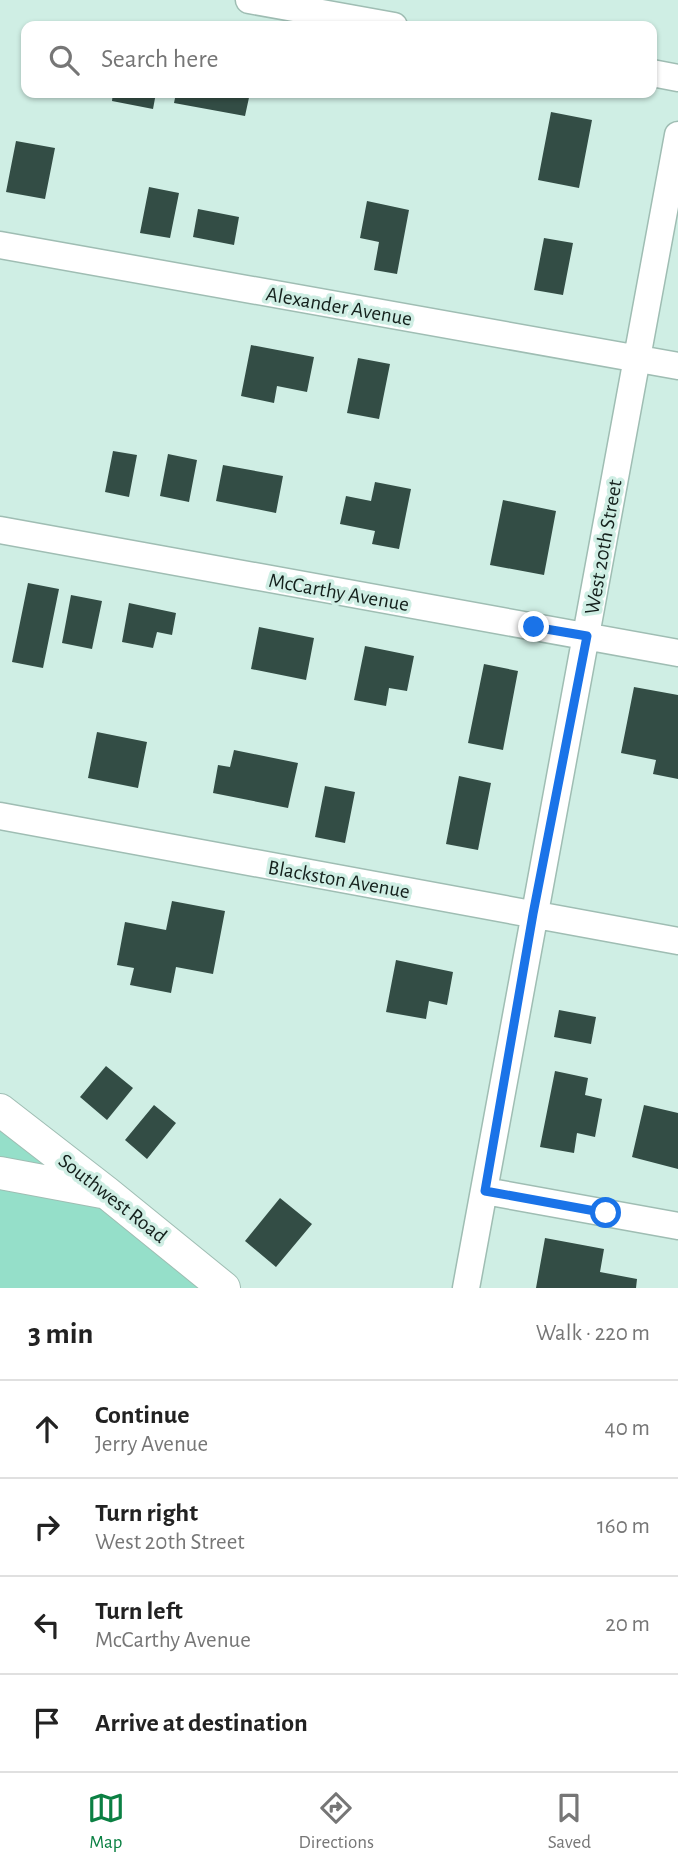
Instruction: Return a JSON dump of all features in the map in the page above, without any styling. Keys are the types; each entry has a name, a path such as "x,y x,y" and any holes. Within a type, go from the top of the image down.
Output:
{"street":[{"path":"249,0 366,21"},
{"path":"657,74 678,78"},
{"name":"West 20th Street","path":"467,1288 533,914 587,636 678,135"},
{"name":"Alexander Avenue","path":"0,245 678,366"},
{"name":"McCarthy Avenue","path":"0,530 678,653"},
{"name":"Blackston Avenue","path":"0,816 678,941"},
{"name":"Southwest Road","path":"0,1110 224,1288"},
{"path":"0,1173 107,1193"},
{"path":"485,1191 678,1226"}],"green space":[{"path":"0,1126 59,1172 0,1161"},
{"path":"0,1185 99,1203 205,1288 0,1288"}],"building":[{"path":"112,98 155,98 153,109 112,101"},
{"path":"175,98 249,98 245,116 174,103"},
{"path":"551,112 592,120 579,188 538,180"},
{"path":"16,141 55,148 45,199 6,192"},
{"path":"149,187 179,193 170,238 140,233"},
{"path":"367,201 409,210 397,274 374,270 379,242 360,238"},
{"path":"198,209 239,217 234,245 193,237"},
{"path":"544,238 573,243 563,295 534,290"},
{"path":"251,345 314,357 307,392 277,386 274,403 241,396"},
{"path":"358,358 390,364 379,419 347,413"},
{"path":"113,451 137,455 129,497 105,492"},
{"path":"168,454 197,460 189,502 160,496"},
{"path":"223,465 283,476 276,513 216,501"},
{"path":"375,482 411,489 399,549 372,544 375,531 340,524 346,496 371,501"},
{"path":"503,500 556,511 544,575 490,565"},
{"path":"28,583 59,589 43,668 12,662"},
{"path":"71,595 102,601 92,649 62,643"},
{"path":"129,603 176,613 172,635 157,632 153,648 122,642"},
{"path":"259,627 314,638 306,680 251,669"},
{"path":"365,646 414,656 407,691 389,688 386,706 354,700"},
{"path":"484,664 518,671 503,750 468,743"},
{"path":"634,687 678,695 678,779 653,774 656,760 621,753"},
{"path":"97,732 147,742 138,788 88,778"},
{"path":"234,750 298,763 288,808 213,793 218,765 230,767"},
{"path":"459,776 491,783 478,850 446,844"},
{"path":"325,786 355,792 345,843 315,837"},
{"path":"172,901 225,911 213,974 176,967 171,993 130,985 134,968 117,965 125,922 166,930"},
{"path":"396,960 453,972 447,1005 429,1001 426,1019 386,1012"},
{"path":"559,1010 596,1017 591,1044 554,1037"},
{"path":"106,1066 133,1088 107,1120 80,1097"},
{"path":"555,1071 588,1078 585,1095 602,1099 595,1137 577,1133 574,1153 540,1147"},
{"path":"154,1105 176,1123 147,1159 125,1140"},
{"path":"644,1105 678,1113 678,1169 632,1157"},
{"path":"280,1198 312,1224 276,1267 245,1241"},
{"path":"545,1238 604,1249 600,1272 637,1279 636,1288 536,1288"}],"route":[{"path":"534,627 587,636 533,914 485,1191 606,1213"}]}
